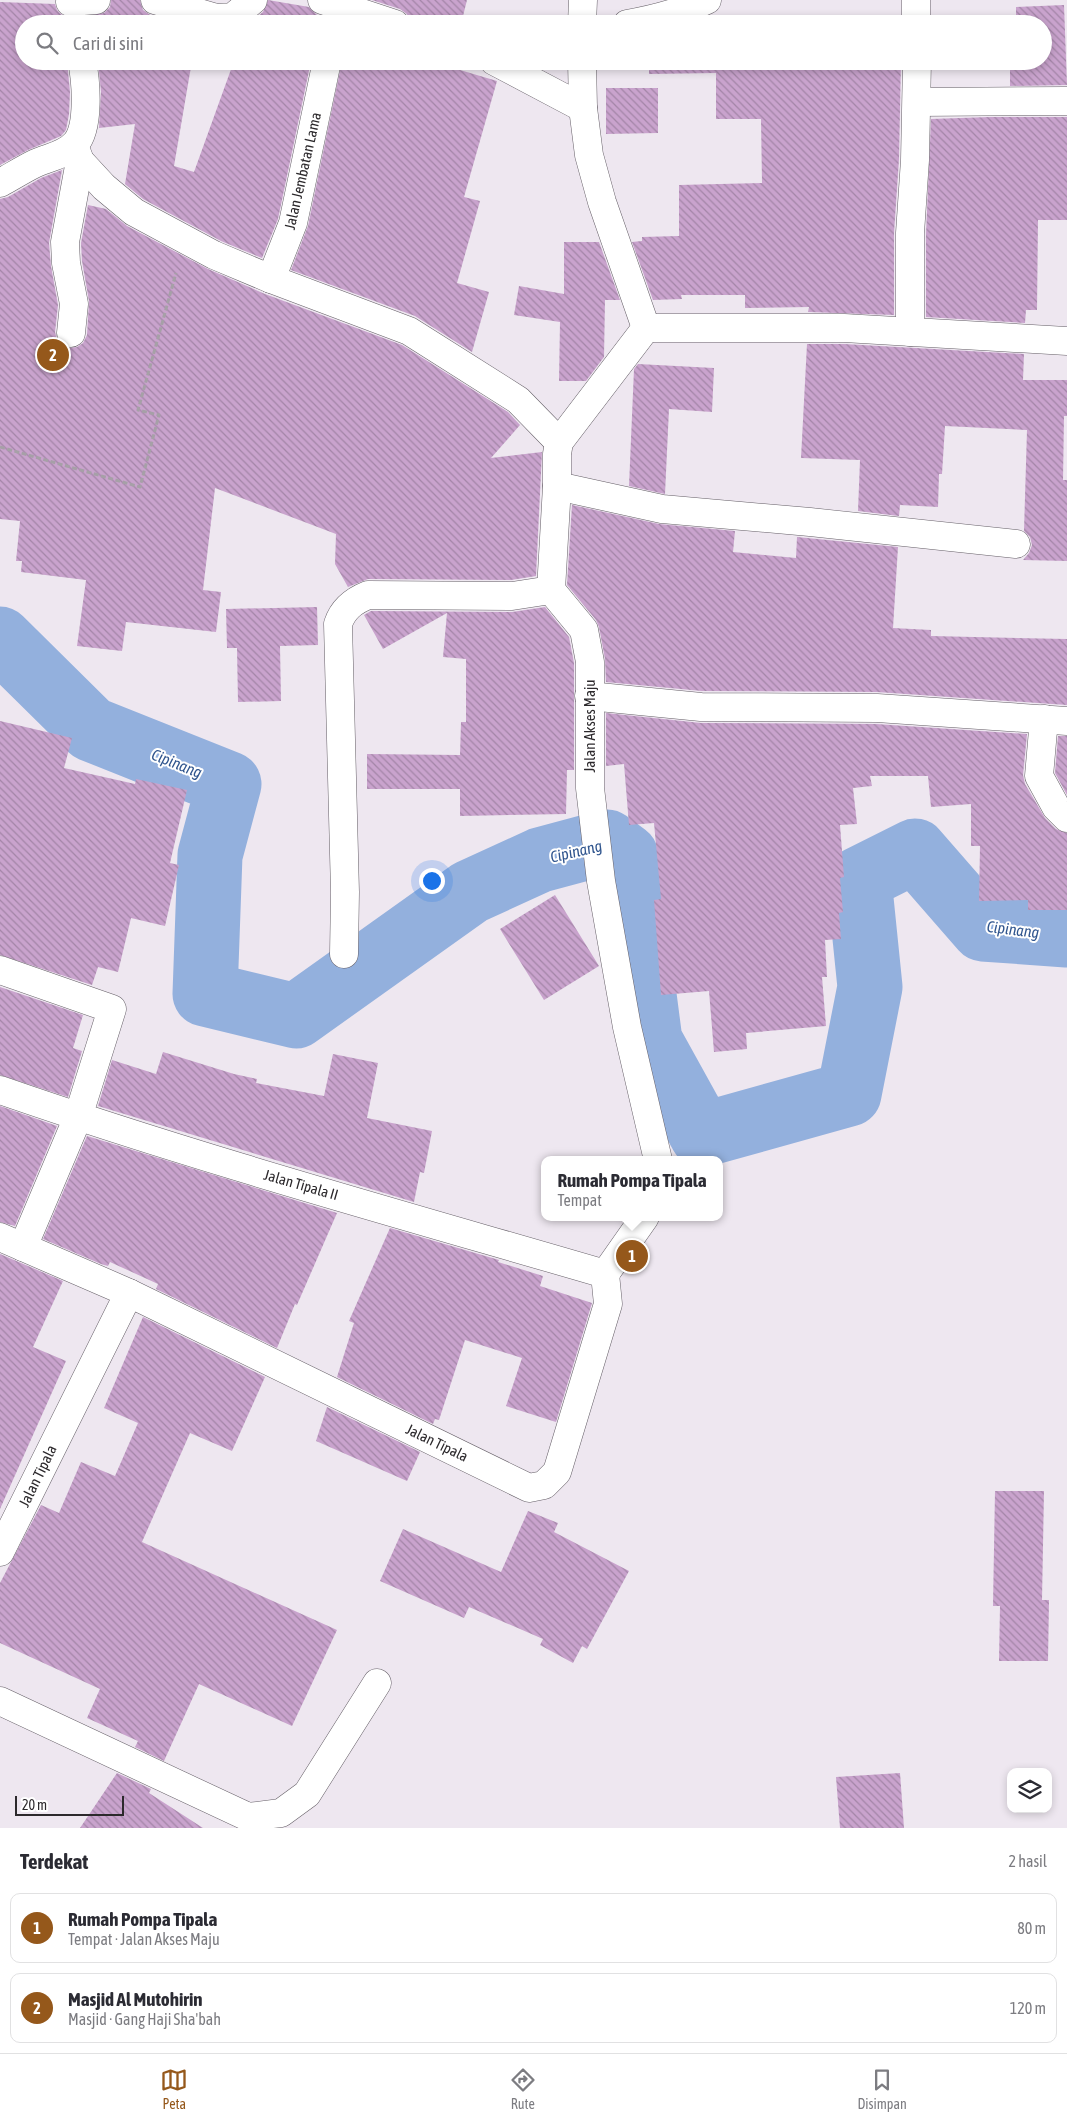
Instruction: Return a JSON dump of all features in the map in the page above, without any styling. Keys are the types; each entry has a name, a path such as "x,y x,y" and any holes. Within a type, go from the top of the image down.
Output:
{"street":[{"path":"155,0 206,15"},
{"path":"236,15 253,0"},
{"path":"582,15 583,0"},
{"path":"668,15 708,0"},
{"path":"916,0 916,15"},
{"path":"337,8 362,15"},
{"path":"71,333 74,304 66,263 65,242 79,139 85,119 84,70"},
{"name":"Jalan Jembatan Lama","path":"271,279 294,223 325,70"},
{"path":"511,70 583,108"},
{"path":"582,70 583,108 588,155 602,202 646,328"},
{"path":"910,332 910,233 917,70"},
{"path":"917,102 1067,101"},
{"path":"0,183 35,163 62,154 77,153"},
{"path":"77,153 104,187 134,212 214,255 271,279 409,331 518,400 559,442"},
{"path":"646,328 844,328 1067,341"},
{"path":"344,954 345,892 338,624 340,618 351,604 368,596 512,596 551,590 559,442 646,328"},
{"path":"557,486 662,509 810,522 1016,544"},
{"name":"Jalan Akses Maju","path":"551,590 584,630 590,662 590,788 594,810 598,860 627,1027 657,1156"},
{"path":"589,696 701,707 878,708 1055,720 1039,776 1056,808 1067,818"},
{"path":"0,970 112,1009 78,1116 12,1242"},
{"name":"Jalan Tipala II","path":"0,1090 261,1174 605,1274"},
{"path":"605,1274 642,1221"},
{"name":"Jalan Tipala","path":"12,1242 129,1292 529,1488 544,1485 557,1472 608,1304 605,1274"},
{"name":"Jalan Tipala","path":"0,1552 129,1292"},
{"path":"0,1701 248,1818 281,1813 307,1794 377,1683"}],"path":[{"path":"0,447 140,487 159,415 138,410 185,240"}],"building":[{"path":"111,0 140,0 143,10 150,15 91,15 104,13 110,7"},
{"path":"268,0 309,7 317,15 260,15 263,12"},
{"path":"372,0 467,0 463,15 407,15 400,9"},
{"path":"0,2 55,4 57,10 62,15 15,15 15,70 68,70 70,92 66,130 61,136 28,150 0,165"},
{"path":"1064,5 1067,85 1010,86 1010,70 1052,70 1052,15 1016,15 1016,7"},
{"path":"99,70 190,70 174,166 194,172 231,70 309,70 278,219 262,258 221,241 143,199 125,184 135,124 99,128 101,92"},
{"path":"340,70 460,70 497,81 464,197 480,201 457,283 489,292 472,352 415,316 291,270 308,226"},
{"path":"649,70 901,70 899,159 894,233 894,315 808,312 809,307 745,308 745,295 681,295 682,299 653,300 632,242 642,241 642,237 679,236 679,185 762,183 761,119 716,119 716,73 649,74"},
{"path":"606,88 658,88 658,133 606,134"},
{"path":"1067,117 1067,220 1038,220 1037,310 1026,310 1025,323 926,317 926,234 931,119"},
{"path":"62,170 49,243 58,305 55,332 57,340 61,345 69,348 77,347 83,343 87,335 89,301 81,243 88,205 106,209 127,226 208,269 265,294 402,345 508,412 520,425 491,458 542,452 536,576 511,580 368,579 348,587 335,564 336,534 215,488 203,590 221,592 216,632 126,622 122,651 77,646 86,580 21,572 22,561 16,561 20,521 0,519 0,199 8,197 41,178"},
{"path":"564,242 599,242 620,300 605,300 604,357 586,381 559,381 560,322 514,315 519,286 564,294"},
{"path":"807,344 844,344 1024,354 1023,380 1067,380 1067,416 1064,416 1063,480 1067,480 1067,561 1023,560 1029,553 1032,545 1030,537 1024,531 1027,430 945,426 942,474 939,474 938,507 900,505 899,516 858,511 860,460 801,458"},
{"path":"638,364 714,368 712,412 669,409 665,494 629,486 634,369"},
{"path":"572,505 659,524 735,531 733,552 796,558 797,537 898,547 893,628 931,630 931,636 1067,639 1067,705 877,692 702,691 606,682 605,659 599,627 596,620 567,585"},
{"path":"317,607 318,645 280,646 281,701 238,702 237,648 227,648 226,609"},
{"path":"545,607 569,637 574,663 574,770 567,770 566,814 460,816 460,789 367,789 367,754 460,755 461,722 466,722 466,659 443,657 447,613 383,649 364,615 371,611 512,612"},
{"path":"606,713 701,723 876,724 1027,734 1023,775 1025,784 1045,818 1056,829 1067,833 1067,910 1028,910 1028,900 979,901 980,846 971,846 971,804 931,807 928,776 870,776 872,786 853,788 857,824 840,825 844,877 840,878 843,912 839,913 841,939 825,940 827,977 822,977 826,1026 746,1033 747,1049 714,1052 709,991 661,995 654,900 661,899 654,823 629,825 624,764 606,766"},
{"path":"0,721 72,738 64,768 135,784 136,779 187,790 170,863 179,865 165,926 131,918 118,972 98,967 92,985 0,955"},
{"path":"1058,736 1067,736 1067,795 1055,773"},
{"path":"555,895 599,966 544,1000 500,929"},
{"path":"0,987 83,1015 73,1048 82,1051 68,1097 0,1075"},
{"path":"163,1052 234,1074 257,1079 256,1083 324,1096 333,1054 378,1063 367,1118 432,1131 424,1173 420,1172 414,1202 98,1106 112,1060 156,1074"},
{"path":"0,1106 57,1126 15,1226 0,1222"},
{"path":"87,1136 337,1213 277,1348 156,1289 158,1284 110,1262 108,1266 101,1264 43,1239"},
{"path":"390,1228 499,1260 498,1262 543,1276 540,1286 592,1303 556,1422 506,1406 522,1358 465,1340 439,1420 435,1419 433,1424 337,1377 354,1323 349,1321"},
{"path":"0,1254 63,1281 33,1347 66,1361 0,1509"},
{"path":"143,1317 265,1377 232,1451 190,1433 142,1542 337,1630 292,1726 199,1684 164,1761 135,1747 138,1741 87,1718 100,1689 0,1643 0,1583 41,1505 59,1513 81,1462 115,1476 138,1423 104,1408"},
{"path":"327,1407 420,1452 407,1481 316,1441"},
{"path":"995,1491 1044,1491 1042,1600 1049,1600 1048,1661 999,1661 1000,1606 993,1606"},
{"path":"528,1511 558,1523 554,1532 629,1571 587,1649 582,1646 573,1663 540,1645 543,1639 469,1607 464,1618 380,1581 403,1529 501,1572"},
{"path":"117,1773 151,1789 149,1793 203,1828 80,1828"},
{"path":"900,1773 904,1828 840,1828 836,1777"}],"waterway":[{"name":"Cipinang","path":"0,639 91,729 229,784 210,855 205,994 296,1016 470,892 540,860 607,842 626,856 650,1041 702,1135 849,1094 870,987 859,879 915,851 983,929 1067,935"}],"place":[{"name":"Masjid Al Mutohirin","path":"53,355"},
{"name":"Rumah Pompa Tipala","path":"632,1256"}]}
